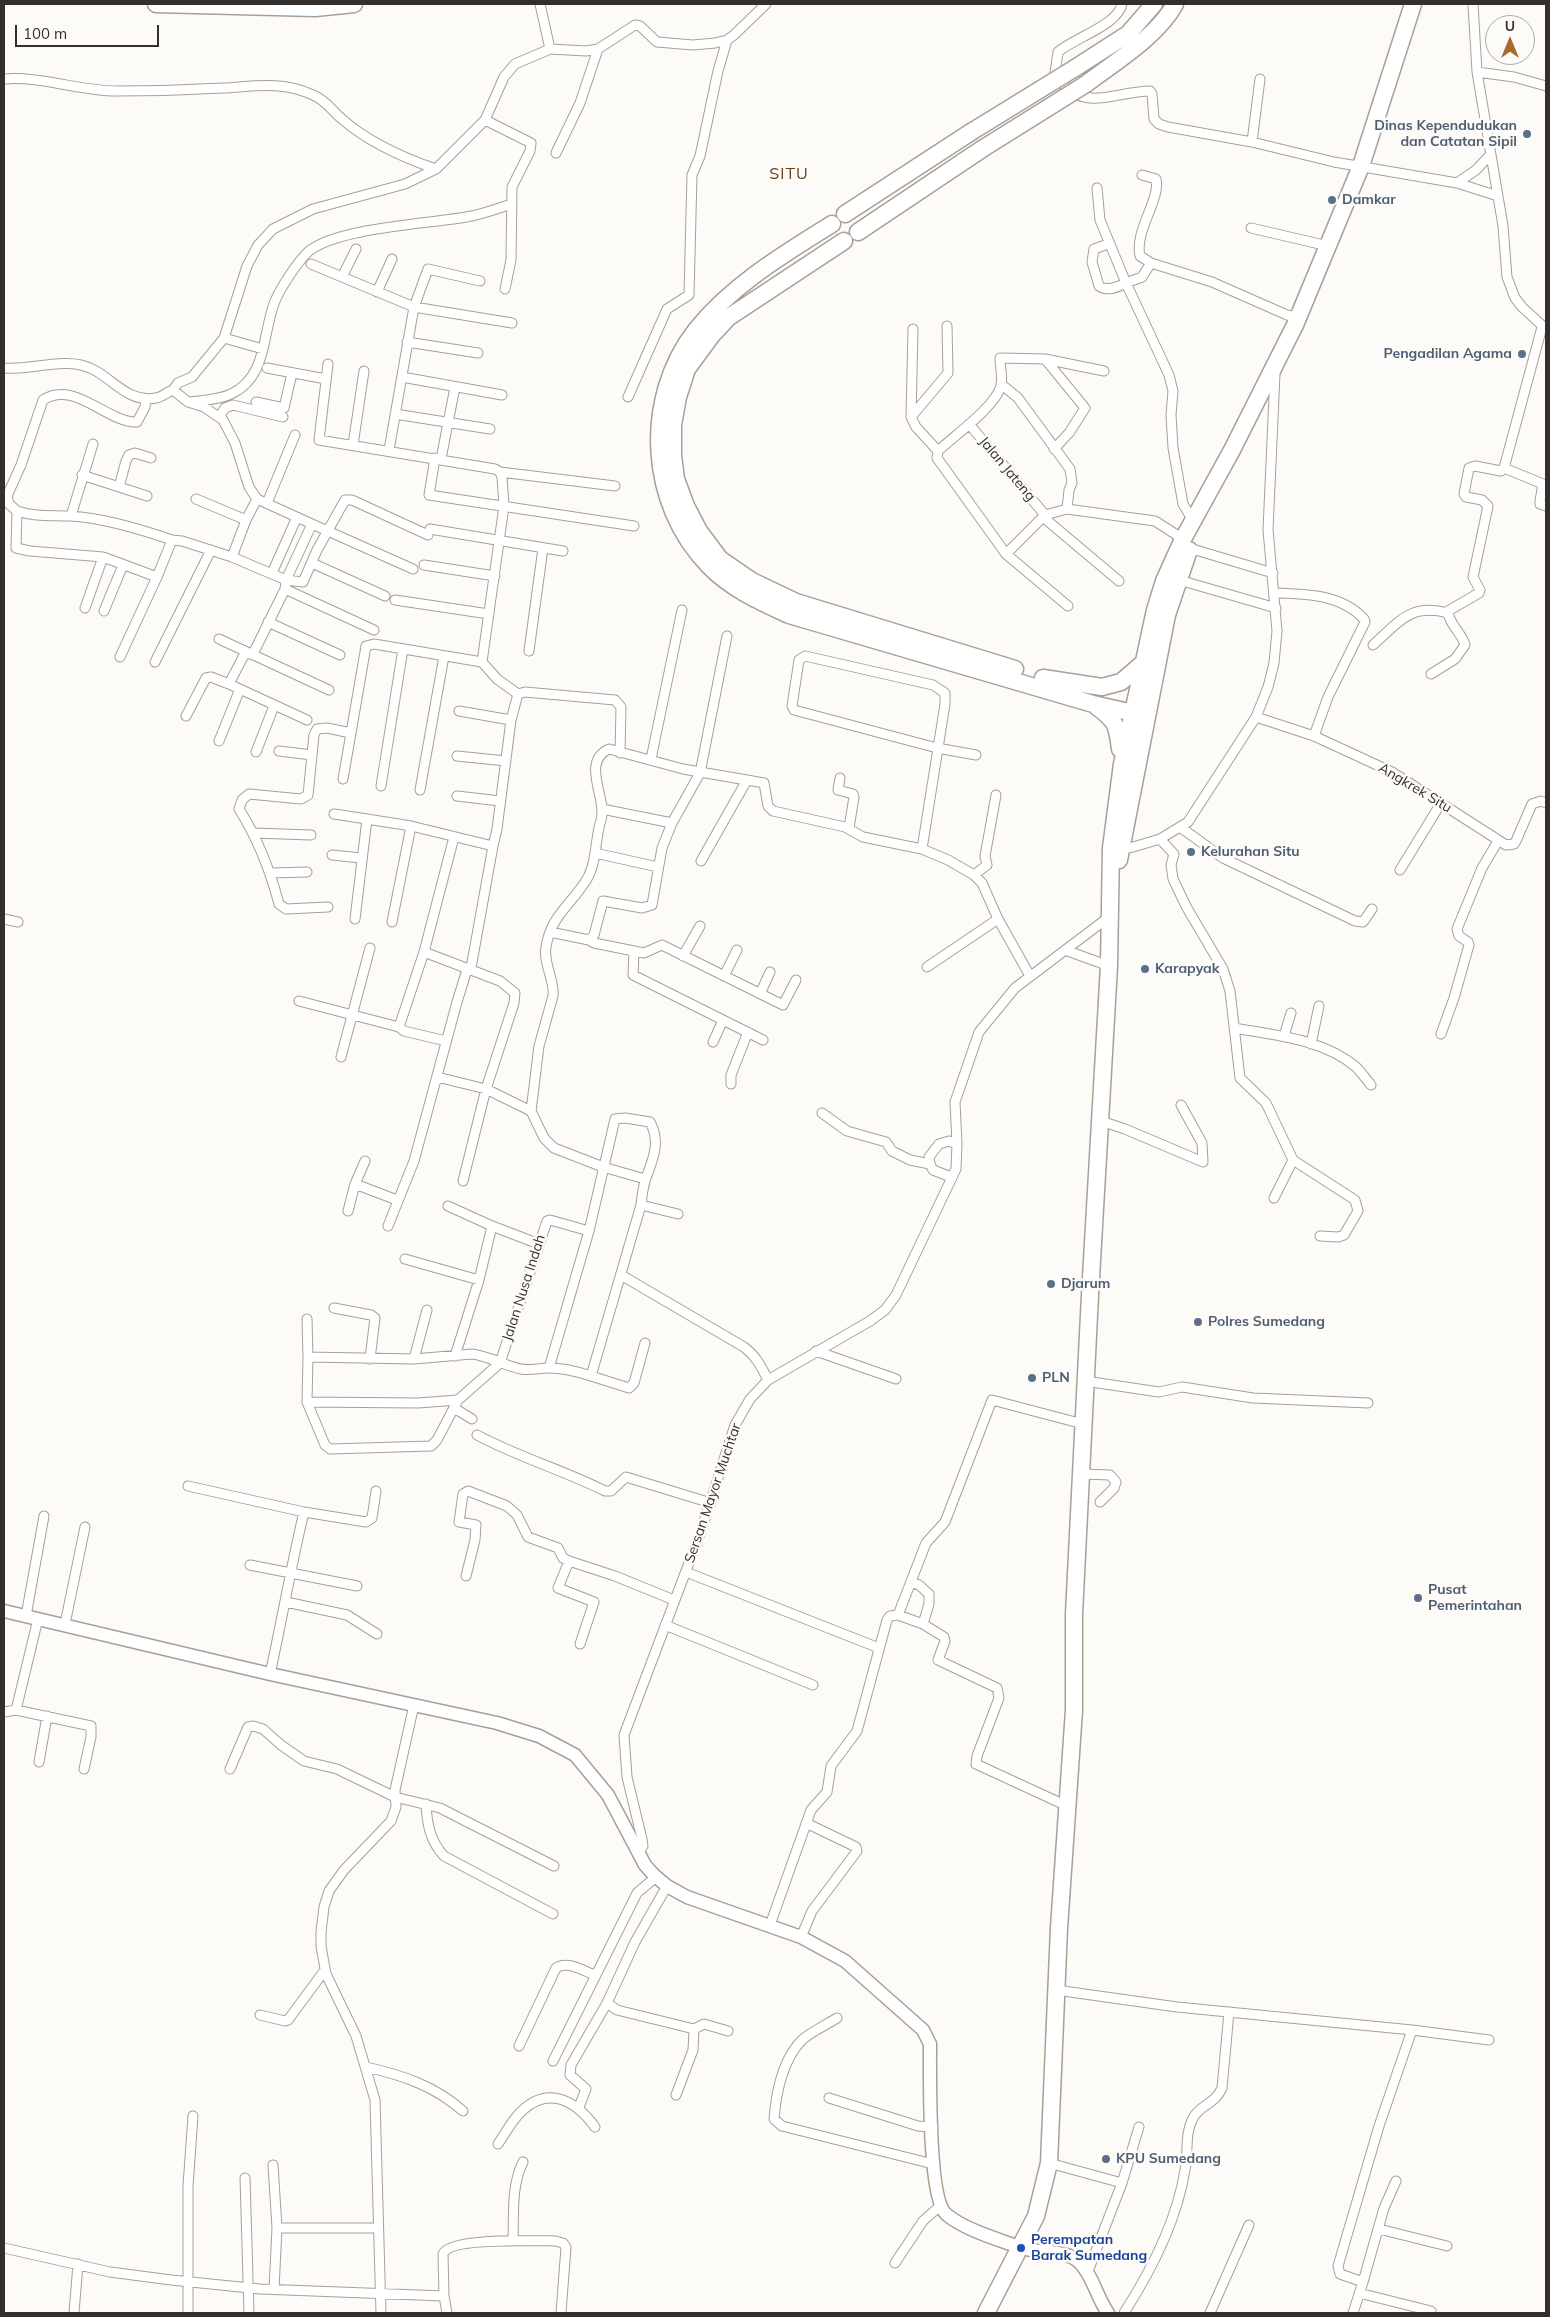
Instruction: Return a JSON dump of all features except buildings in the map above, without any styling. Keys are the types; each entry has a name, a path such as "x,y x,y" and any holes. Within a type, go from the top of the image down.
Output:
{"highway":[{"path":"156,4 315,8 354,4"},
{"path":"1140,710 1093,704 789,615 737,588 709,567 684,535 672,512 663,482 659,456 664,396 673,370 696,331 726,298 776,259 1128,34 1154,4"},
{"path":"1140,710 796,602 752,582 720,559 699,531 686,506 676,479 673,456 673,425 678,397 688,369 712,335 729,317 982,149 1086,84 1137,46 1170,12 1175,4"},
{"path":"1122,764 1179,580 1192,523 1298,317 1361,166 1413,4"},
{"path":"986,2313 1036,2216 1049,2163 1056,1990 1074,1710 1074,1614 1085,1381 1109,966 1110,894 1140,710 1143,663 1164,581 1187,544"},
{"path":"1043,678 1102,687 1121,682 1143,663"},
{"path":"1093,704 1112,718 1118,731 1122,764 1117,848"}],"street":[{"path":"540,4 550,49"},
{"path":"628,398 667,309 689,295 692,175 700,156 718,71 727,40 766,4"},
{"path":"1122,4 1118,14 1105,24 1068,44 1058,52 1054,73 1063,86 1086,100 1150,91 1152,94 1154,119 1159,124 1252,142 1334,162 1456,183 1498,196"},
{"path":"1448,613 1451,608 1479,593 1480,590 1473,577 1488,506 1482,500 1466,497 1464,494 1469,468 1475,466 1500,471 1504,468 1544,328 1515,298 1507,277 1498,196 1490,155 1488,126 1477,72 1473,4"},
{"path":"4,368 59,363 80,365 104,375 134,397 146,400 159,398 173,390 178,383 192,377 224,338 247,266 258,245 273,228 313,209 405,184 436,169 485,120 504,77 515,64 550,49 586,51 598,49 635,26 640,26 657,42 693,45 727,40"},
{"path":"556,153 580,103 598,49"},
{"path":"1477,72 1514,77 1546,86"},
{"path":"4,79 32,80 115,91 225,88 265,84 292,87 316,95 342,119 393,151 436,169"},
{"path":"1252,142 1260,79"},
{"path":"485,120 531,143 530,152 512,187 511,260 505,290"},
{"path":"1456,183 1476,170 1490,155"},
{"path":"1142,175 1156,179 1157,182 1139,248 1140,256 1151,263 1212,282 1287,315 1298,317"},
{"path":"1097,188 1100,220 1108,244 1169,375 1174,391 1171,415 1173,448 1183,504 1192,523"},
{"path":"188,402 229,396 237,391 254,374 263,349 274,302 307,253 322,242 352,234 473,216 512,204"},
{"path":"1252,228 1328,246"},
{"path":"1108,244 1094,249 1091,258 1099,286 1102,288 1116,288 1142,277 1151,263"},
{"path":"342,277 356,249"},
{"path":"376,292 392,259"},
{"path":"310,264 414,307 512,323"},
{"path":"389,450 414,307 428,269 480,280"},
{"path":"911,417 948,373 947,326"},
{"path":"913,329 911,417 916,426 938,451"},
{"path":"224,338 263,349"},
{"path":"408,342 478,353"},
{"path":"1068,606 1006,554 937,458 938,451 969,424 997,395 1002,384 1000,354 1045,359 1104,370"},
{"path":"1045,359 1085,408 1069,433 1054,449"},
{"path":"1117,848 1133,847 1160,839 1188,822 1256,717 1268,687 1274,663 1277,631 1268,530 1271,427 1276,363"},
{"path":"328,364 319,440 389,450 495,469 500,472 615,486"},
{"path":"267,368 326,379"},
{"path":"353,445 364,371"},
{"path":"256,402 284,408 292,373"},
{"path":"402,377 502,395"},
{"path":"1002,384 1018,398 1070,469 1072,478 1066,509"},
{"path":"455,387 448,423 428,495 504,508 634,526"},
{"path":"173,390 188,402 204,407 219,417 235,443 249,488 257,499 413,569"},
{"path":"146,400 141,417 137,422 111,415 68,395 53,394 43,400 21,466 7,496 9,504 17,511 34,515 71,516 114,523 232,556 272,573 285,585 374,630"},
{"path":"219,417 225,408 233,405 283,417"},
{"path":"395,414 490,429"},
{"name":"Jalan Jateng","path":"969,424 1044,516 1119,582"},
{"path":"267,503 295,435"},
{"path":"71,516 82,474 93,444"},
{"path":"118,487 129,455 135,454 151,458"},
{"path":"1504,468 1543,484 1540,504 1546,506"},
{"path":"482,662 504,508 500,472"},
{"path":"82,474 147,496"},
{"path":"196,499 246,520"},
{"path":"232,556 246,520 257,499"},
{"path":"285,585 304,582 324,536 329,532 340,504 348,500 429,532 563,551"},
{"path":"1006,554 1044,516 1066,509 1156,521 1187,544 1273,573"},
{"path":"17,511 16,548 30,551 103,557 121,562 122,565 157,577"},
{"path":"272,573 297,517"},
{"path":"253,654 312,524"},
{"path":"120,657 172,540"},
{"path":"529,650 543,548"},
{"path":"155,662 211,550"},
{"path":"85,608 103,557"},
{"path":"312,563 385,596"},
{"path":"104,611 122,565"},
{"path":"424,565 494,576"},
{"path":"1179,580 1276,608"},
{"path":"1275,593 1310,595 1342,602 1364,619 1365,622 1328,697 1314,736"},
{"path":"395,600 489,614"},
{"path":"651,759 682,610"},
{"path":"1373,645 1413,612 1431,610 1448,613"},
{"path":"1432,674 1455,660 1465,645 1448,613"},
{"path":"268,622 340,655"},
{"path":"589,940 594,935 603,901 642,908 652,906 658,867 672,823 700,773 728,636"},
{"path":"220,639 328,690"},
{"path":"343,779 366,646 374,644 482,662 497,679 518,694 526,692 615,700 621,707 620,753"},
{"path":"381,786 403,649"},
{"path":"229,684 243,657 246,654 253,654"},
{"path":"420,790 444,656"},
{"path":"922,849 937,748 946,698 945,693 940,688 805,656 799,660 792,706 794,710 937,748 976,754"},
{"path":"186,716 206,678 214,678 308,720"},
{"path":"220,741 240,690"},
{"path":"388,1226 414,1161 466,973 471,968 493,846 511,720 518,694"},
{"path":"256,752 274,706"},
{"path":"460,711 511,720"},
{"name":"Angkrek Situ","path":"1256,717 1314,736 1392,772 1498,841"},
{"path":"328,907 286,909 279,904 271,873 254,833 239,809 242,800 249,794 301,799 308,795 314,735 317,729 327,728 350,733"},
{"path":"531,1111 539,1046 554,990 546,960 546,948 550,932 558,916 588,878 595,853 597,831 602,817 595,780 599,758 602,753 609,749 700,773 766,784 768,806 773,811 849,828 863,837 922,849 948,860 974,875 982,883 998,919 1030,976"},
{"path":"279,751 312,754"},
{"path":"457,756 506,761"},
{"path":"840,778 838,790 854,795 849,828"},
{"path":"701,861 747,780"},
{"path":"974,875 987,865 985,856 996,795"},
{"path":"457,796 500,801"},
{"path":"1441,1034 1454,998 1469,945 1468,942 1459,936 1456,929 1482,868 1498,841 1506,845 1514,844 1523,829 1532,804 1541,801 1546,802"},
{"path":"1400,870 1441,803"},
{"path":"602,809 672,823"},
{"path":"334,814 411,826 493,846"},
{"path":"354,919 367,819"},
{"path":"392,922 411,826"},
{"path":"1180,826 1223,858 1355,921 1363,922 1372,909"},
{"path":"254,833 311,835"},
{"path":"398,1027 424,952 454,836"},
{"path":"1160,839 1174,854 1171,865 1173,879 1187,908 1223,969 1230,991 1240,1078 1266,1103 1293,1160 1355,1200 1358,1211 1344,1235 1338,1237 1320,1236"},
{"path":"595,853 658,867"},
{"path":"332,855 361,858"},
{"path":"271,873 307,872"},
{"name":"Sersan Mayor Muchtar","path":"639,1852 643,1846 627,1777 624,1735 711,1503 735,1425 750,1399 768,1380 870,1321 884,1310 896,1295 956,1169 957,1144 954,1102 979,1032 994,1010 1030,976 1109,917"},
{"path":"927,967 998,919"},
{"path":"4,920 18,922"},
{"path":"683,956 700,926"},
{"path":"550,932 634,951 644,952 662,945 783,1005 796,980"},
{"path":"342,1057 370,948"},
{"path":"724,976 737,950"},
{"path":"1065,950 1109,966"},
{"path":"634,951 633,975 763,1040"},
{"path":"424,952 471,968 500,981 515,993 514,1003 486,1089 463,1180"},
{"path":"760,994 770,972"},
{"path":"299,1001 446,1041"},
{"path":"1311,1044 1319,1006"},
{"path":"1284,1036 1291,1012"},
{"path":"712,1042 723,1020"},
{"path":"1234,1028 1284,1036 1324,1047 1356,1067 1371,1085"},
{"path":"731,1084 731,1075 748,1032"},
{"path":"437,1077 486,1089 531,1111 549,1144 603,1167 645,1179"},
{"path":"1101,1120 1125,1128 1203,1162 1202,1143 1181,1105"},
{"path":"822,1113 847,1131 886,1142 892,1151 910,1160 930,1164"},
{"path":"549,1368 589,1231 615,1119 645,1120 650,1122 652,1126 656,1153 645,1179 641,1205 591,1376"},
{"path":"951,1177 933,1170 929,1157 939,1144 949,1141 957,1144"},
{"path":"1274,1198 1293,1160"},
{"path":"348,1210 355,1184 365,1161"},
{"path":"355,1184 397,1200"},
{"path":"641,1205 678,1214"},
{"path":"448,1206 538,1244"},
{"name":"Jalan Nusa Indah","path":"500,1363 547,1221 550,1220 589,1231"},
{"path":"455,1356 479,1280 492,1226"},
{"path":"405,1259 479,1280"},
{"path":"621,1275 744,1347 757,1359 768,1380"},
{"path":"334,1308 371,1315 375,1318 370,1359"},
{"path":"414,1359 427,1310"},
{"path":"307,1319 308,1402 324,1445 333,1450 431,1446 437,1440 456,1404 500,1363"},
{"path":"308,1357 414,1359 477,1355 532,1371 549,1368 591,1376 629,1388 634,1383 645,1343"},
{"path":"816,1351 896,1379"},
{"path":"1085,1381 1159,1392 1182,1388 1253,1398 1368,1403"},
{"path":"898,1615 926,1543 945,1522 992,1400 1083,1424"},
{"path":"308,1402 456,1404 468,1416"},
{"path":"477,1434 501,1447 572,1475 605,1491 611,1491 626,1477 711,1503"},
{"path":"1082,1474 1110,1475 1116,1482 1114,1488 1100,1502"},
{"path":"188,1486 304,1512 366,1522 372,1518 376,1492"},
{"path":"466,1576 475,1540 476,1525 459,1522 463,1494 468,1491 507,1506 518,1515 528,1537 556,1547 563,1558 569,1562 615,1576 674,1600"},
{"path":"270,1674 286,1602 289,1572 304,1512"},
{"path":"16,1710 32,1617 44,1516"},
{"path":"65,1624 85,1526"},
{"path":"569,1562 558,1588 594,1602 580,1644"},
{"path":"250,1565 357,1586"},
{"path":"686,1572 879,1648"},
{"path":"910,1582 919,1585 929,1594 929,1604 922,1624"},
{"path":"286,1602 347,1615 376,1634"},
{"path":"4,1611 270,1674 497,1723 539,1736 575,1755 608,1795 645,1865 667,1886 686,1897 801,1937 845,1961 923,2030 930,2044 932,2164 936,2195 944,2212 959,2223 1021,2248 1062,2253 1072,2257 1082,2264 1108,2313"},
{"path":"770,1925 811,1810 827,1792 831,1766 857,1731 887,1620 890,1616 898,1615 922,1624 944,1637 945,1641 938,1660 940,1663 998,1688 999,1698 977,1756 976,1764 1067,1806"},
{"path":"664,1625 813,1686"},
{"path":"381,2313 377,2228 375,2100 356,2036 335,1997 325,1970 321,1932 328,1891 344,1870 390,1821 396,1807 395,1797 414,1705"},
{"path":"4,1712 16,1710 91,1726 91,1737 84,1769"},
{"path":"39,1762 47,1716"},
{"path":"230,1769 243,1736 248,1727 253,1726 263,1729 304,1761 338,1769 395,1797 426,1804 479,1826 554,1866"},
{"path":"426,1804 427,1818 433,1842 444,1856 553,1914"},
{"path":"801,1937 812,1911 857,1851 856,1847 806,1822"},
{"path":"553,2061 637,1894 656,1877"},
{"path":"579,2107 586,2089 570,2075 571,2065 607,2003 635,1942 667,1886"},
{"path":"519,2046 556,1968 562,1965 570,1966 595,1975"},
{"path":"260,2015 285,2021 288,2020 325,1970"},
{"path":"1056,1990 1177,2007 1412,2030 1489,2040"},
{"path":"607,2003 617,2010 694,2029 704,2024 728,2032"},
{"path":"1124,2313 1149,2271 1170,2222 1186,2169 1186,2140 1194,2117 1218,2097 1222,2088 1229,2012"},
{"path":"837,2018 803,2040 789,2060 781,2082 774,2119 782,2126 932,2164"},
{"path":"676,2095 693,2050 694,2029"},
{"path":"1363,2282 1340,2274 1338,2266 1371,2153 1412,2030"},
{"path":"366,2067 417,2081 448,2098 463,2111"},
{"path":"498,2144 517,2116 531,2103 543,2099 560,2098 579,2107 595,2127"},
{"path":"829,2098 918,2126 932,2127"},
{"path":"188,2313 188,2186 193,2116"},
{"path":"1087,2274 1122,2183 1139,2127"},
{"path":"513,2241 515,2185 523,2162"},
{"path":"1049,2163 1122,2183"},
{"path":"273,2165 276,2228 274,2289"},
{"path":"245,2178 249,2313"},
{"path":"1353,2313 1378,2228 1396,2181"},
{"path":"895,2263 923,2221 940,2205"},
{"path":"1210,2313 1249,2225"},
{"path":"276,2228 377,2228"},
{"path":"1378,2228 1447,2246"},
{"path":"447,2313 444,2296 444,2250 461,2245 513,2241 556,2241 563,2243 566,2247 561,2313"},
{"path":"4,2248 110,2272 187,2281 274,2289 444,2296"},
{"path":"74,2313 78,2264"},
{"path":"1359,2293 1432,2311"}],"place":[{"name":"Dinas Kependudukan dan Catatan Sipil","path":"1527,134"},
{"name":"Damkar","path":"1332,200"},
{"name":"Pengadilan Agama","path":"1522,354"},
{"name":"Kelurahan Situ","path":"1191,852"},
{"name":"Karapyak","path":"1145,969"},
{"name":"Djarum","path":"1051,1284"},
{"name":"Polres Sumedang","path":"1198,1322"},
{"name":"PLN","path":"1032,1378"},
{"name":"Pusat Pemerintahan","path":"1418,1598"},
{"name":"KPU Sumedang","path":"1106,2159"},
{"name":"Perempatan Barak Sumedang","path":"1021,2248"}],"district":[{"name":"SITU","path":"789,174"}]}
